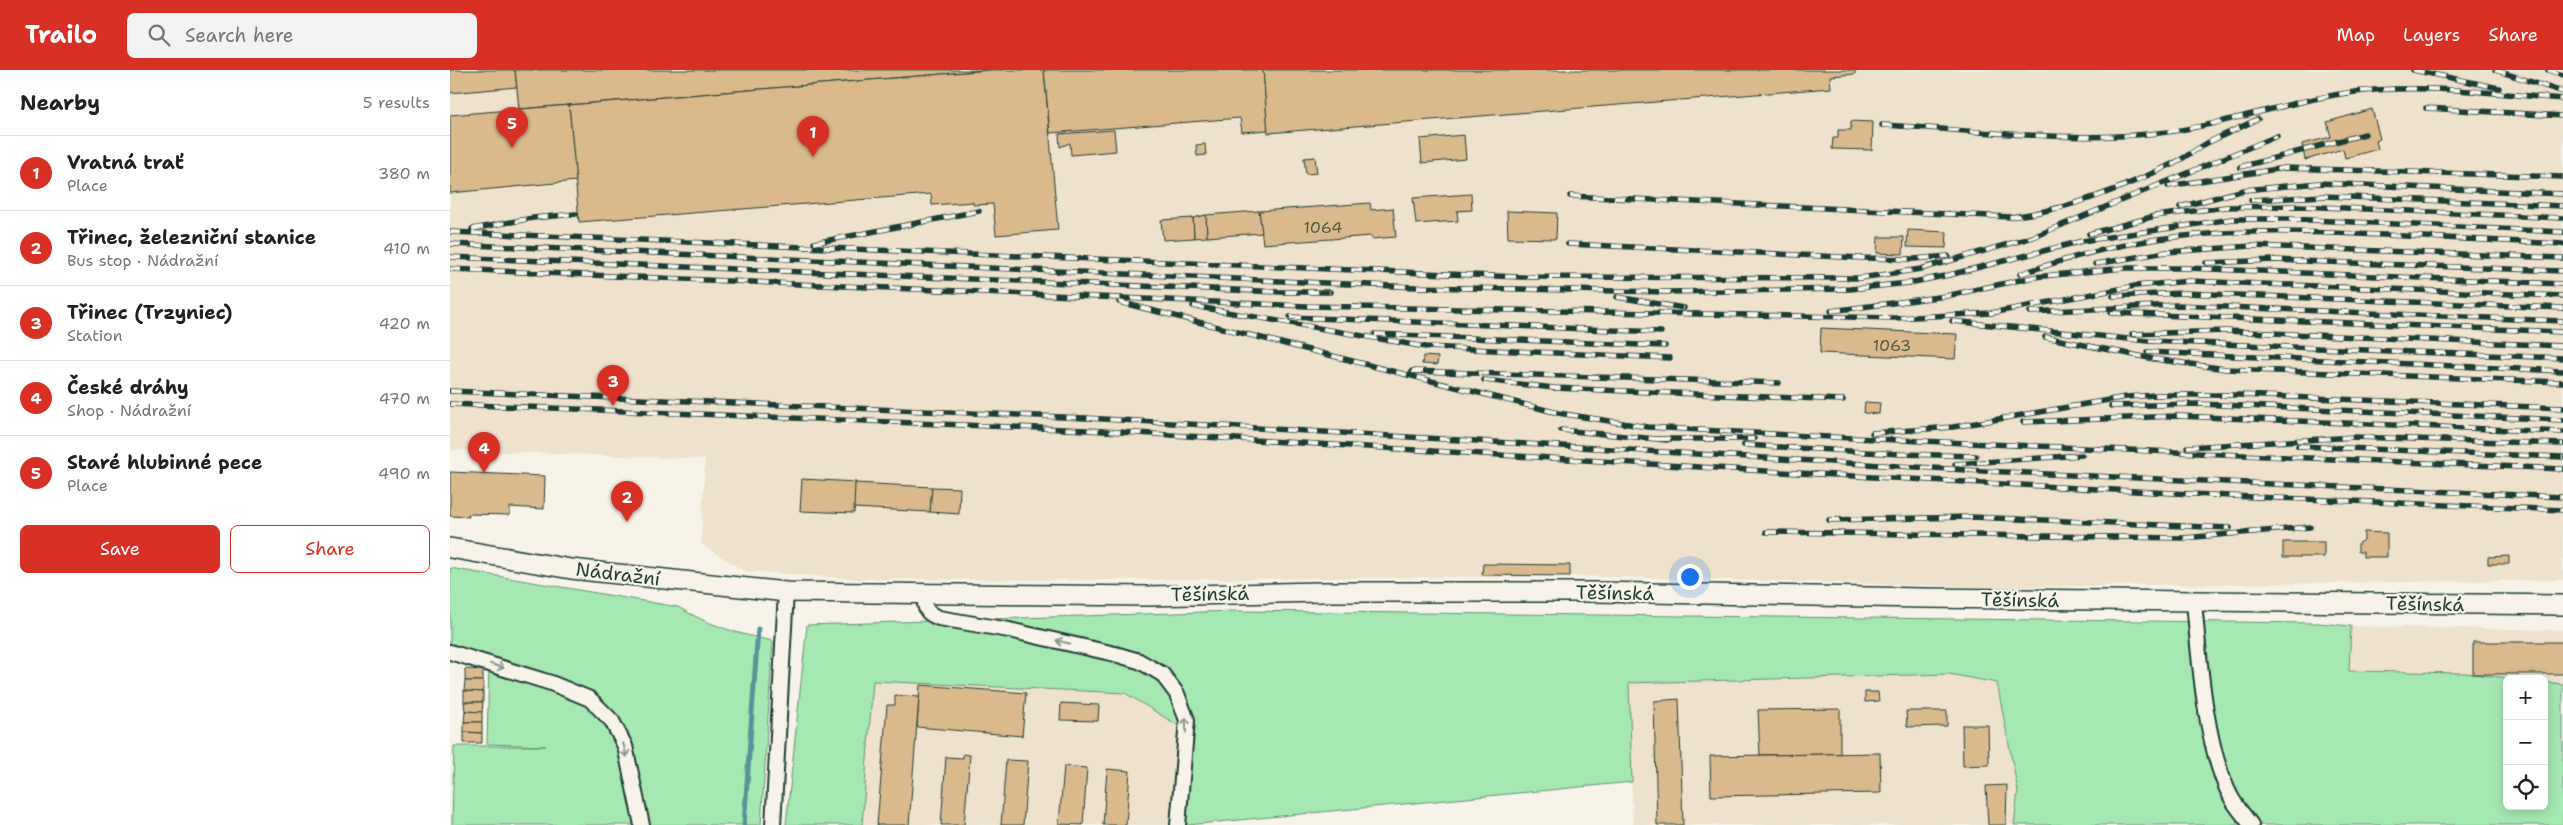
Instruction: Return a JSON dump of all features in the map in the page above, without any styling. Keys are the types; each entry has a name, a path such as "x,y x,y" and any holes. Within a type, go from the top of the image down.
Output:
{"main road":[{"name":"Nádražní","path":"450,548 571,569 786,592"},
{"name":"Těšínská","path":"786,592 924,595 1594,592 2563,605"}],"street":[{"path":"773,825 786,592"},
{"path":"924,595 925,609 929,615 938,618 1009,630 1115,654 1139,661 1162,674 1177,694 1187,720 1178,825"},
{"path":"2194,601 2198,651 2215,752 2231,797 2251,825"},
{"path":"450,652 551,683 590,700 612,721 625,746 642,825"}],"shaded area":[{"path":"450,70 2563,70 2563,580 1997,587 1570,576 1101,580 858,579 744,571 701,544 705,459 450,450"},
{"path":"2351,626 2563,630 2563,684 2548,682 2548,675 2503,675 2503,677 2465,673 2349,671"},
{"path":"1949,674 1997,683 2018,791 2014,825 1633,825 1628,683"},
{"path":"873,681 1125,693 1178,725 1171,825 862,825"}],"green space":[{"path":"450,568 678,607 724,628 773,641 761,825 452,825 454,746 546,746 487,744 489,665 450,659"},
{"path":"1235,611 2318,623 2351,626 2349,671 2465,673 2503,677 2503,810 2548,810 2548,682 2563,684 2563,825 2014,825 2018,791 1997,683 1949,674 1629,683 1632,782 1187,825 1184,825 1192,734 1125,693 873,681 862,825 786,825 807,625"}],"building":[{"path":"450,70 515,70 517,87 450,93"},
{"path":"515,70 990,70 519,109"},
{"path":"990,70 1044,70 1058,230 996,235 993,204 973,205 973,202 932,205 931,194 579,222 569,105"},
{"path":"1044,70 1263,70 1268,130 1242,132 1240,118 1050,133"},
{"path":"1263,70 1855,70 1855,74 1830,76 1831,88 1268,133"},
{"path":"569,105 576,181 450,193 450,115"},
{"path":"2372,109 2380,139 2376,141 2378,149 2345,158 2343,149 2305,160 2302,144 2331,137 2327,122"},
{"path":"1851,121 1873,122 1872,150 1832,149 1833,138 1838,138 1838,130 1851,130"},
{"path":"1114,130 1116,151 1071,155 1070,143 1060,147 1059,134"},
{"path":"1464,135 1466,159 1422,163 1420,139"},
{"path":"1205,144 1206,155 1197,156 1196,145"},
{"path":"1315,157 1317,173 1306,174 1304,158"},
{"path":"1471,194 1472,210 1457,211 1458,221 1416,224 1413,198"},
{"path":"1370,203 1371,210 1393,208 1396,237 1372,239 1371,236 1263,244 1259,211"},
{"path":"1259,211 1262,233 1207,237 1206,215"},
{"path":"1507,211 1557,213 1556,239 1508,238"},
{"path":"1206,215 1207,237 1194,238 1193,218"},
{"path":"1193,218 1194,238 1163,240 1161,220"},
{"path":"1908,230 1947,232 1946,248 1907,247"},
{"path":"1878,237 1904,237 1903,254 1877,253"},
{"path":"1821,328 1957,334 1955,359 1820,353"},
{"path":"1423,356 1438,357 1437,365 1422,364"},
{"path":"1865,402 1880,403 1879,414 1864,413"},
{"path":"450,472 545,476 544,509 510,507 510,515 468,514 469,517 450,516"},
{"path":"802,479 856,482 854,513 800,511"},
{"path":"855,483 932,487 930,512 854,508"},
{"path":"932,487 960,488 959,514 930,512"},
{"path":"2364,532 2387,533 2387,557 2363,557 2363,552 2358,552 2358,543 2364,540"},
{"path":"2283,542 2324,542 2324,557 2283,557"},
{"path":"2509,556 2509,564 2488,564 2488,557"},
{"path":"1483,564 1570,565 1570,576 1482,575"},
{"path":"2473,642 2563,642 2563,674 2473,674"},
{"path":"465,669 483,670 483,681 465,681"},
{"path":"465,681 483,681 483,692 464,691"},
{"path":"920,685 1026,693 1022,736 917,727"},
{"path":"464,691 483,692 483,702 464,702"},
{"path":"1865,692 1878,692 1879,701 1865,702"},
{"path":"895,695 919,697 909,825 877,825 887,705 895,705"},
{"path":"1679,699 1683,825 1657,825 1654,701"},
{"path":"464,702 483,702 482,712 465,711"},
{"path":"1061,703 1099,705 1098,721 1060,720"},
{"path":"1840,709 1840,754 1760,755 1758,710"},
{"path":"465,711 482,712 482,722 464,722"},
{"path":"1906,711 1947,711 1947,726 1907,727"},
{"path":"464,722 482,722 482,733 464,732"},
{"path":"1962,725 1988,725 1989,765 1963,766"},
{"path":"464,732 482,733 482,743 464,743"},
{"path":"1880,753 1881,793 1711,796 1710,756"},
{"path":"963,754 970,755 964,825 941,825 946,757 963,758"},
{"path":"1006,760 1028,761 1023,825 1001,825"},
{"path":"1064,766 1087,768 1083,825 1059,824"},
{"path":"1107,769 1130,771 1126,825 1103,825"},
{"path":"2007,785 2006,825 1988,825 1986,786"}],"waterway":[{"path":"744,825 758,629"}],"railway":[{"path":"2413,70 2499,88"},
{"path":"2495,70 2563,92"},
{"path":"2548,70 2563,75"},
{"path":"1882,125 2021,135 2125,136 2182,130 2317,98 2368,91 2396,89 2452,90 2563,99"},
{"path":"2426,108 2563,116"},
{"path":"2172,165 2207,143 2258,119"},
{"path":"2240,167 2365,134"},
{"path":"450,232 1519,277 1860,278 1921,269 2033,237 2277,136"},
{"path":"1570,196 2011,217 2055,209 2097,196 2138,180 2178,161"},
{"path":"2168,186 2284,168 2563,177"},
{"path":"2180,207 2244,190 2319,183 2563,194"},
{"path":"2251,200 2324,196 2563,206"},
{"path":"2089,234 2155,216 2226,207 2299,206 2563,218"},
{"path":"814,243 979,211"},
{"path":"472,229 533,218 576,214"},
{"path":"450,244 1416,287 1667,292 1850,289 1909,283 1949,275 2082,241 2232,219 2289,219 2563,232"},
{"path":"2020,274 2077,256 2115,247 2201,234 2332,233 2563,244"},
{"path":"1568,244 1863,258 1914,259 1948,256"},
{"path":"2095,264 2166,252 2252,246 2563,258"},
{"path":"450,257 1281,292 1330,292"},
{"path":"2206,263 2274,260 2563,271"},
{"path":"1831,311 1946,296 2034,277 2124,268 2186,268 2563,284"},
{"path":"450,269 1307,306 1895,318 1991,313 2135,286 2190,281 2563,296"},
{"path":"2113,296 2184,293 2563,308"},
{"path":"1617,297 1684,308"},
{"path":"1119,302 1558,413 1648,427 1808,436 2563,469"},
{"path":"2030,312 2177,305 2563,321"},
{"path":"1193,306 1426,347 1670,358"},
{"path":"2111,313 2563,332"},
{"path":"1290,317 1661,332"},
{"path":"1952,321 2148,341 2563,358"},
{"path":"2132,334 2226,331 2563,346"},
{"path":"1375,334 1665,346"},
{"path":"2045,337 2154,359 2226,369 2563,382"},
{"path":"2147,352 2563,371"},
{"path":"1412,371 1779,383"},
{"path":"1484,380 1554,388 1843,400"},
{"path":"450,391 1086,418 1983,471 2563,497"},
{"path":"1872,433 1953,427 2126,397 2156,395 2239,395 2563,408"},
{"path":"450,404 1087,430 1798,473 2230,496 2563,510"},
{"path":"2111,406 2199,404 2563,420"},
{"path":"2023,422 2177,416 2563,432"},
{"path":"1561,430 1667,440"},
{"path":"2187,447 2355,437 2563,444"},
{"path":"1659,439 1754,439"},
{"path":"1744,445 1900,454 1976,456"},
{"path":"2298,446 2563,457"},
{"path":"1955,464 2082,455"},
{"path":"1829,520 1971,517 2230,528"},
{"path":"1766,532 2183,538 2310,527"}],"place":[{"name":"Staré hlubinné pece","path":"512,148"},
{"name":"Vratná trať","path":"813,157"},
{"name":"Třinec (Trzyniec)","path":"613,406"},
{"name":"České dráhy","path":"484,473"},
{"name":"Třinec, železniční stanice","path":"627,522"}]}
